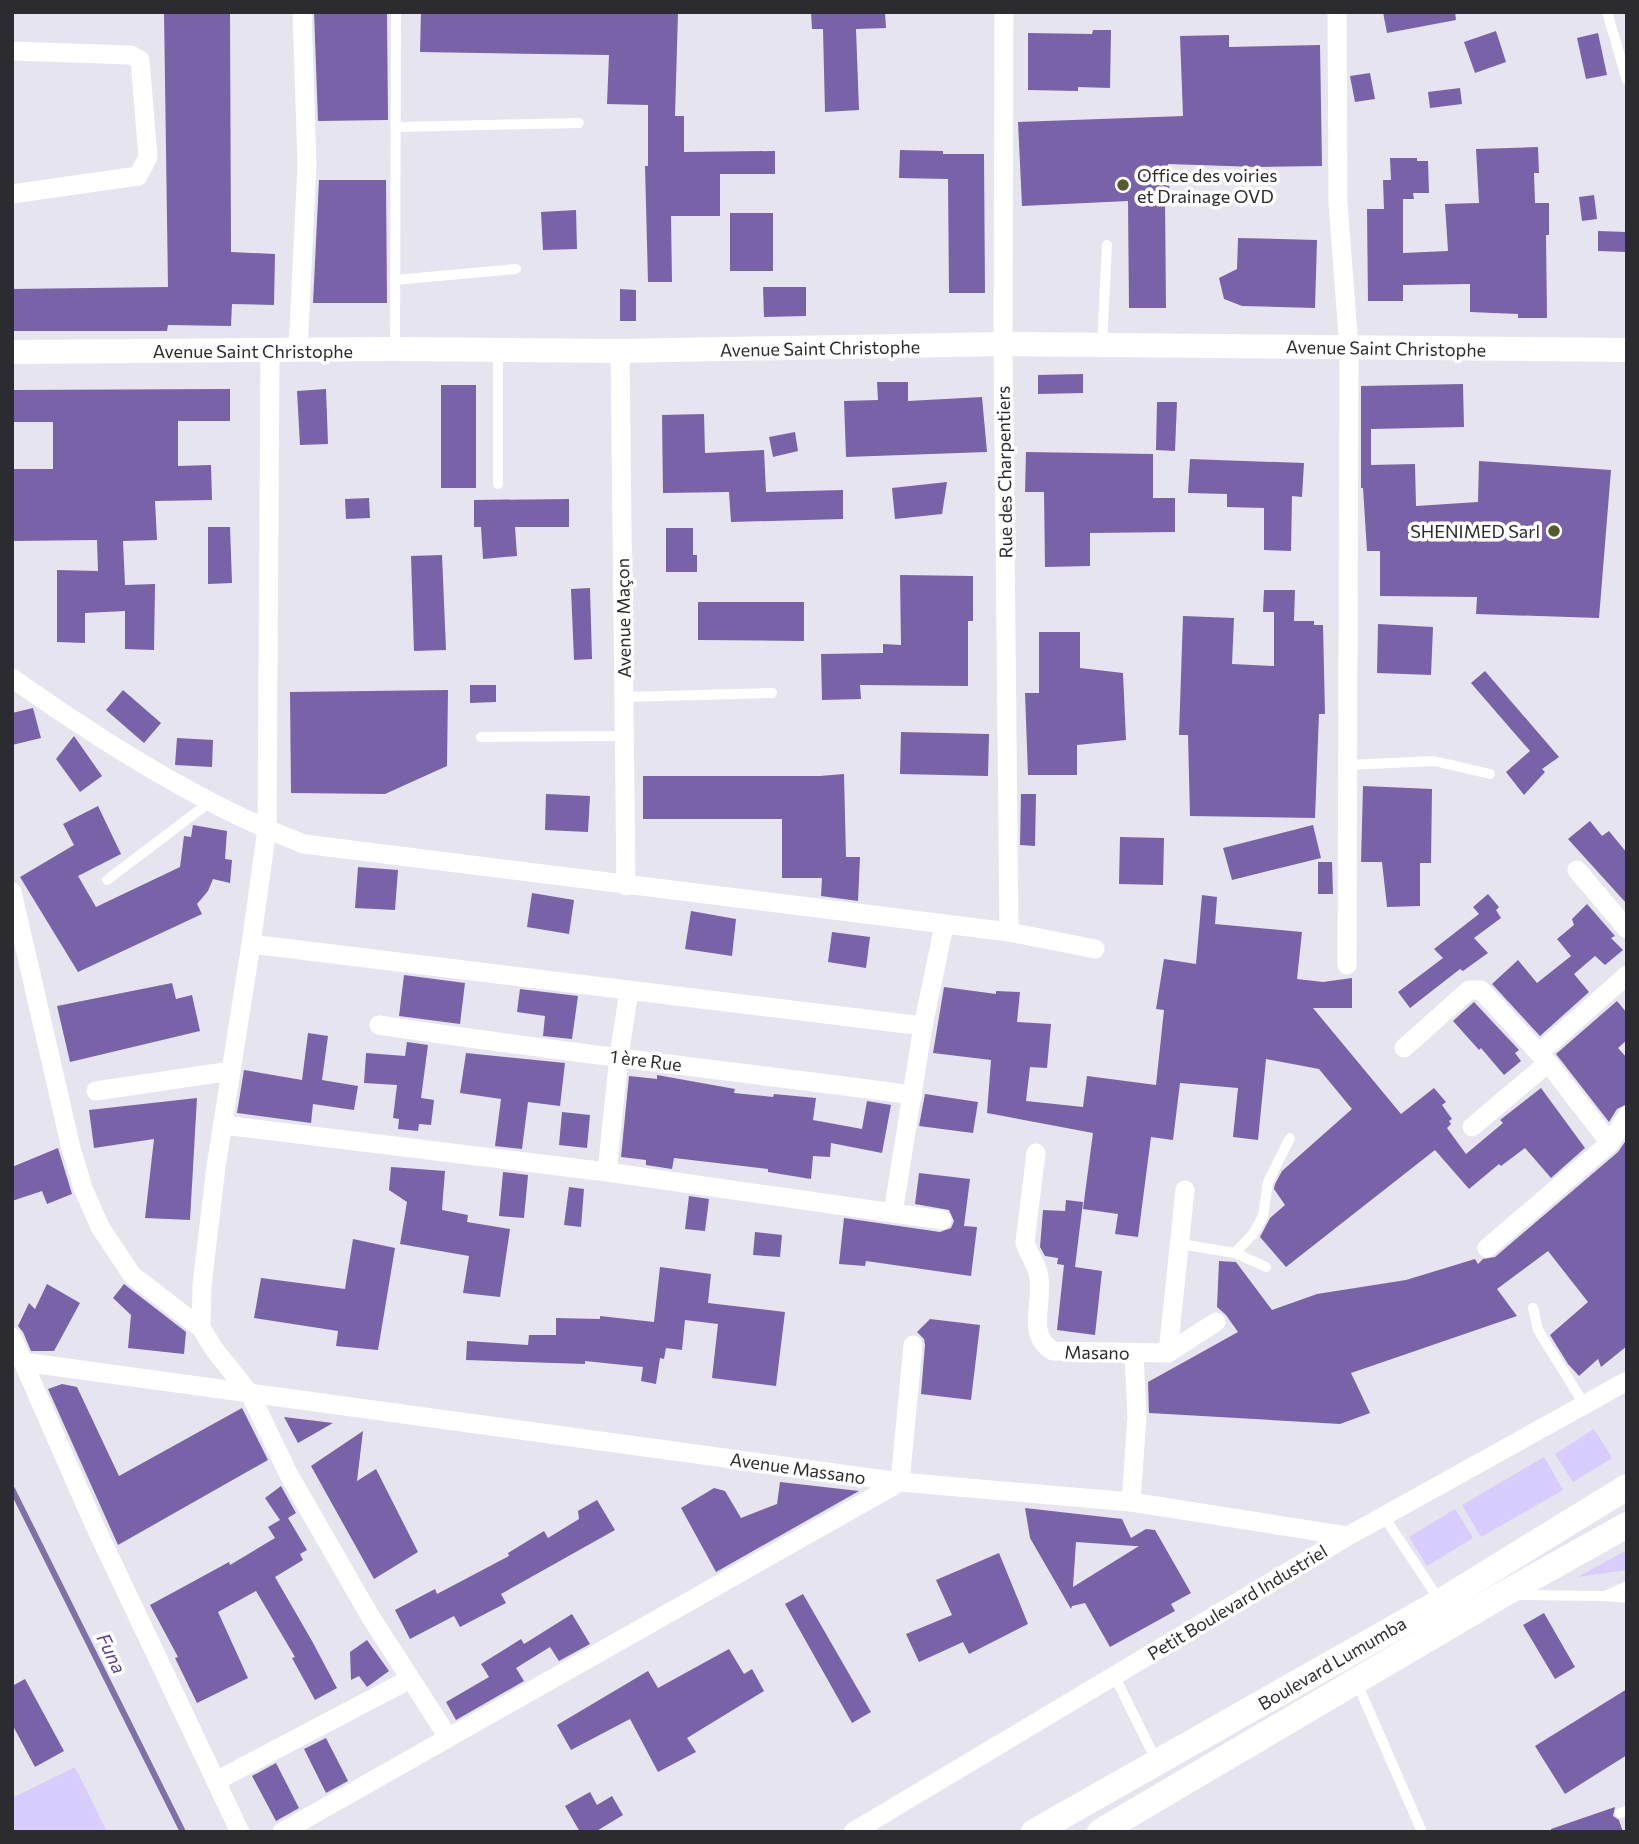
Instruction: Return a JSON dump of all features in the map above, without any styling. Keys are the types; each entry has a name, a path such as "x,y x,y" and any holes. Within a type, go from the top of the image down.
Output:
{"main road":[{"name":"Boulevard Lumumba","path":"1100,1832 1356,1683 1627,1487"},
{"name":"Boulevard Lumumba","path":"1034,1832 1440,1602 1494,1585 1627,1525"}],"street":[{"path":"298,350 307,165 302,12"},
{"name":"Rue des Charpentiers","path":"1004,12 1003,344 1009,932"},
{"path":"1336,12 1338,203 1349,348 1347,965"},
{"path":"12,51 131,55 140,60 148,157 138,176 12,194"},
{"name":"Avenue Saint Christophe","path":"12,352 395,349 620,351 1003,344 1627,350"},
{"path":"201,1328 202,1285 223,1125 267,829 270,351"},
{"name":"Avenue Maçon","path":"620,351 626,886"},
{"path":"12,678 80,726 211,801 304,844 1009,932 1095,949"},
{"path":"1577,870 1627,929"},
{"path":"12,892 71,1148 100,1227 132,1275 201,1328 250,1394 289,1475 370,1616 448,1737"},
{"path":"893,1213 923,1026 944,926"},
{"path":"251,944 923,1026"},
{"path":"1472,1127 1627,975"},
{"path":"1404,1048 1469,990 1481,990 1543,1058 1610,1143"},
{"path":"607,1172 629,991"},
{"name":"1 ère Rue","path":"379,1025 541,1049 619,1056 914,1094"},
{"path":"96,1091 231,1071"},
{"path":"1487,1248 1610,1143 1627,1116"},
{"path":"223,1125 607,1172 942,1220"},
{"name":"Masano","path":"1036,1153 1025,1242 1027,1253 1040,1277 1037,1333 1041,1344 1053,1351 1168,1353"},
{"path":"1168,1353 1185,1190"},
{"path":"1168,1353 1216,1322"},
{"path":"12,1337 94,1524 240,1832"},
{"path":"282,1832 900,1482 913,1345"},
{"path":"1131,1503 1137,1417 1134,1353"},
{"name":"Avenue Massano","path":"23,1362 900,1482 1131,1503 1348,1536"},
{"name":"Petit Boulevard Industriel","path":"853,1832 1383,1515 1627,1381"},
{"path":"216,1781 410,1679"}],"lane":[{"path":"395,349 396,12"},
{"path":"1607,12 1627,80"},
{"path":"396,127 579,123"},
{"path":"1102,346 1107,245"},
{"path":"395,280 516,269"},
{"path":"498,350 498,484"},
{"path":"624,697 772,693"},
{"path":"481,737 624,736"},
{"path":"1348,765 1434,761 1490,774"},
{"path":"107,880 211,801"},
{"path":"1235,1253 1263,1216 1268,1182 1290,1138"},
{"path":"1180,1244 1235,1253 1266,1267"},
{"path":"1533,1308 1538,1330 1584,1405"},
{"path":"1383,1515 1440,1602"},
{"path":"1494,1585 1627,1598"},
{"path":"1605,1596 1627,1586"},
{"path":"1114,1675 1157,1762"},
{"path":"1356,1683 1422,1832"}],"shaded area":[{"path":"1594,1429 1612,1458 1573,1482 1555,1454"},
{"path":"1544,1457 1563,1490 1481,1537 1462,1505"},
{"path":"1455,1509 1473,1538 1427,1566 1409,1537"},
{"path":"1627,1550 1627,1570 1578,1577"},
{"path":"75,1767 107,1832 12,1832 12,1798"}],"building":[{"path":"164,12 230,12 231,252 275,254 274,305 232,304 231,326 168,325 167,331 12,331 12,289 168,287"},
{"path":"314,12 387,12 388,120 318,121"},
{"path":"421,12 678,12 675,116 684,116 684,152 775,151 775,174 720,174 720,216 671,216 672,282 648,282 645,166 648,166 648,105 607,104 609,55 420,52"},
{"path":"811,12 885,12 886,28 856,29 859,110 825,112 823,29 812,29"},
{"path":"1383,12 1455,12 1456,20 1387,33"},
{"path":"1093,30 1111,30 1110,88 1078,87 1078,91 1028,90 1028,33 1092,34"},
{"path":"1496,31 1506,62 1475,73 1464,42"},
{"path":"1598,33 1607,75 1586,79 1577,38"},
{"path":"1229,35 1229,47 1320,45 1322,166 1168,164 1170,199 1165,199 1166,308 1129,308 1128,201 1022,206 1018,122 1183,116 1180,36"},
{"path":"1370,73 1375,99 1355,102 1350,76"},
{"path":"1460,88 1462,104 1430,108 1428,92"},
{"path":"1538,147 1539,173 1534,173 1535,203 1549,203 1549,235 1546,235 1547,318 1518,318 1518,314 1470,312 1470,284 1403,285 1403,301 1368,301 1367,209 1384,209 1383,180 1391,180 1390,158 1417,158 1417,161 1428,161 1429,193 1413,193 1414,199 1403,199 1403,253 1448,251 1445,204 1479,203 1476,149"},
{"path":"900,150 984,154 985,293 949,293 948,179 899,178"},
{"path":"319,180 386,180 387,303 313,303"},
{"path":"1594,195 1597,219 1582,221 1579,197"},
{"path":"576,210 577,249 543,250 541,212"},
{"path":"730,213 773,213 773,271 730,271"},
{"path":"1598,231 1627,232 1627,252 1598,251"},
{"path":"1238,238 1317,240 1315,308 1242,306 1224,299 1219,278 1237,269"},
{"path":"763,287 806,287 806,316 764,317"},
{"path":"620,289 636,290 636,321 620,321"},
{"path":"1083,374 1083,393 1038,394 1038,375"},
{"path":"877,382 908,382 908,401 982,397 987,452 846,457 844,401 878,400"},
{"path":"1463,384 1464,427 1371,429 1371,465 1415,464 1416,506 1478,502 1479,461 1611,470 1599,618 1476,614 1477,597 1380,596 1380,551 1367,551 1361,488 1361,386"},
{"path":"441,385 476,385 476,488 441,488"},
{"path":"230,389 230,421 178,421 178,466 211,465 212,500 155,501 157,540 123,541 125,585 155,584 154,650 125,649 125,611 85,613 85,643 57,642 57,570 98,571 97,540 12,541 12,469 53,469 53,422 12,422 12,390"},
{"path":"326,389 328,444 300,445 297,391"},
{"path":"1157,402 1177,402 1175,451 1156,450"},
{"path":"704,414 705,453 764,450 766,492 843,490 843,519 731,522 729,492 663,493 662,415"},
{"path":"795,432 798,451 773,457 769,437"},
{"path":"1026,452 1153,454 1153,498 1175,498 1175,532 1090,533 1090,566 1045,567 1044,492 1025,492"},
{"path":"1190,459 1304,463 1302,497 1292,496 1291,551 1264,550 1264,508 1227,507 1227,494 1188,493"},
{"path":"947,482 942,514 895,519 892,488"},
{"path":"369,498 370,518 346,519 345,499"},
{"path":"569,499 569,527 515,527 517,556 483,559 481,527 474,527 474,500"},
{"path":"208,527 230,527 232,583 208,584"},
{"path":"666,528 693,528 693,555 697,555 697,572 666,572"},
{"path":"442,555 446,650 414,651 411,556"},
{"path":"900,575 973,576 973,621 968,621 968,686 860,685 861,699 822,700 821,654 883,653 883,644 901,645"},
{"path":"590,588 592,659 574,660 571,589"},
{"path":"1264,590 1295,590 1294,621 1314,621 1314,625 1323,625 1325,714 1319,714 1315,818 1190,816 1188,735 1179,735 1183,616 1234,618 1232,664 1274,666 1274,612 1263,612"},
{"path":"698,602 804,602 804,641 698,640"},
{"path":"1378,624 1433,627 1431,675 1377,673"},
{"path":"1039,632 1080,632 1080,668 1123,673 1126,740 1077,745 1077,775 1028,775 1025,693 1039,693"},
{"path":"1485,671 1559,757 1542,769 1545,772 1524,795 1506,772 1530,751 1471,683"},
{"path":"470,685 496,685 496,702 470,703"},
{"path":"123,690 161,723 144,743 106,710"},
{"path":"448,690 447,766 385,794 291,793 290,692"},
{"path":"33,708 41,738 12,745 12,713"},
{"path":"901,732 989,734 988,776 900,774"},
{"path":"74,736 102,776 80,792 56,759"},
{"path":"177,738 213,740 212,767 175,765"},
{"path":"844,774 846,857 860,857 858,901 821,896 822,878 782,878 782,819 643,819 643,776"},
{"path":"1363,786 1432,789 1431,863 1420,863 1420,906 1387,907 1382,862 1361,862"},
{"path":"546,794 590,796 588,832 545,830"},
{"path":"1021,794 1036,794 1035,846 1020,845"},
{"path":"98,806 121,854 78,876 96,907 180,867 184,836 191,837 193,825 227,831 225,859 232,860 230,883 213,879 208,891 197,904 202,914 78,972 20,877 74,845 63,824"},
{"path":"1590,821 1602,836 1609,831 1627,853 1627,904 1568,839"},
{"path":"1313,825 1321,858 1232,880 1223,848"},
{"path":"1120,837 1164,838 1163,885 1119,884"},
{"path":"1318,862 1332,862 1333,894 1318,894"},
{"path":"358,867 398,870 395,910 355,908"},
{"path":"532,893 574,900 569,934 527,927"},
{"path":"1488,894 1499,907 1496,910 1501,918 1474,938 1488,953 1463,971 1460,969 1410,1008 1398,992 1443,958 1434,949 1479,914 1473,907"},
{"path":"1202,895 1217,897 1215,924 1302,932 1297,979 1323,982 1352,978 1352,1008 1313,1008 1401,1114 1434,1088 1446,1102 1442,1105 1452,1119 1447,1128 1466,1154 1503,1123 1500,1120 1541,1088 1585,1148 1551,1178 1525,1148 1501,1166 1499,1164 1469,1189 1435,1150 1286,1267 1260,1237 1270,1218 1285,1205 1274,1189 1275,1184 1282,1171 1352,1109 1319,1069 1266,1059 1258,1140 1233,1137 1238,1088 1180,1083 1173,1140 1151,1137 1138,1237 1115,1234 1118,1214 1083,1209 1093,1133 987,1113 991,1060 933,1053 944,987 996,994 996,991 1020,992 1017,1022 1051,1024 1047,1068 1030,1067 1026,1101 1083,1107 1087,1076 1156,1085 1164,1010 1156,1009 1164,959 1196,964"},
{"path":"1587,904 1615,936 1611,938 1623,950 1605,965 1595,956 1574,974 1589,992 1540,1036 1492,984 1518,960 1537,983 1571,956 1557,939 1574,925 1572,919"},
{"path":"691,911 736,919 732,956 685,949"},
{"path":"832,932 870,937 866,968 828,962"},
{"path":"404,975 465,983 460,1024 399,1016"},
{"path":"172,983 176,999 192,995 200,1031 70,1062 57,1006"},
{"path":"520,989 578,996 572,1039 543,1036 545,1016 517,1012"},
{"path":"1617,1001 1627,1013 1627,1040 1618,1048 1627,1058 1627,1104 1617,1109 1609,1122 1556,1054"},
{"path":"1474,1002 1519,1050 1515,1053 1521,1061 1504,1075 1453,1021"},
{"path":"308,1033 328,1036 322,1080 358,1086 354,1110 313,1104 311,1123 237,1113 244,1070 302,1080"},
{"path":"407,1042 428,1045 421,1098 434,1100 431,1125 419,1124 418,1131 398,1129 399,1119 393,1118 397,1085 364,1083 366,1053 405,1056"},
{"path":"466,1053 565,1063 560,1106 528,1102 522,1149 495,1146 501,1099 460,1093"},
{"path":"657,1075 735,1089 734,1093 816,1098 813,1120 862,1129 867,1101 891,1105 882,1153 831,1143 830,1157 813,1156 811,1179 768,1172 768,1169 674,1158 672,1169 646,1165 646,1160 621,1157 629,1076 657,1079"},
{"path":"925,1094 978,1102 973,1133 919,1126"},
{"path":"197,1098 190,1220 145,1218 154,1139 94,1148 89,1110"},
{"path":"562,1112 590,1115 587,1148 559,1145"},
{"path":"1627,1139 1627,1346 1601,1367 1598,1359 1579,1376 1550,1335 1588,1302 1548,1251 1497,1289 1517,1316 1351,1373 1370,1413 1340,1424 1149,1413 1148,1382 1238,1332 1217,1307 1219,1261 1236,1262 1272,1310 1317,1294 1406,1280 1475,1259 1478,1264 1483,1259 1495,1257 1618,1152"},
{"path":"58,1148 72,1194 47,1204 42,1191 12,1201 12,1167"},
{"path":"391,1167 445,1171 442,1210 468,1215 467,1222 510,1229 500,1297 463,1293 469,1256 400,1244 407,1202 389,1190"},
{"path":"503,1172 528,1175 524,1218 499,1216"},
{"path":"919,1173 970,1179 964,1226 977,1227 971,1276 866,1261 865,1266 839,1264 844,1218 940,1232 951,1228 954,1221 949,1210 915,1204"},
{"path":"569,1187 584,1189 581,1227 564,1225"},
{"path":"689,1196 709,1199 705,1231 685,1229"},
{"path":"1066,1200 1083,1202 1075,1267 1102,1271 1095,1335 1057,1330 1064,1265 1057,1264 1058,1258 1045,1256 1040,1247 1043,1210 1065,1211"},
{"path":"755,1232 782,1235 780,1257 753,1255"},
{"path":"353,1239 395,1248 378,1350 336,1346 338,1331 254,1318 261,1278 345,1289"},
{"path":"660,1267 711,1274 708,1303 785,1312 776,1386 712,1378 718,1324 685,1320 682,1350 666,1348 664,1359 660,1358 656,1384 641,1381 643,1367 585,1361 585,1364 466,1360 467,1341 528,1345 529,1335 556,1335 556,1318 600,1319 600,1316 654,1322"},
{"path":"47,1284 80,1303 54,1351 31,1351 18,1326 29,1303 35,1309"},
{"path":"124,1284 186,1332 184,1354 128,1348 131,1315 113,1298"},
{"path":"930,1319 980,1325 971,1400 921,1394 925,1345 924,1339 917,1332"},
{"path":"62,1384 77,1387 119,1476 242,1408 268,1460 118,1545 48,1389"},
{"path":"284,1417 333,1423 298,1443"},
{"path":"363,1431 357,1481 376,1469 418,1552 374,1579 311,1466"},
{"path":"780,1482 859,1491 716,1572 681,1508 714,1488 725,1491 741,1518 777,1504"},
{"path":"281,1486 296,1513 288,1518 307,1550 300,1554 303,1560 275,1577 337,1688 315,1700 292,1658 295,1657 256,1591 218,1612 248,1678 197,1703 175,1658 178,1657 150,1605 229,1562 230,1565 275,1538 268,1527 280,1520 265,1498"},
{"path":"597,1500 615,1530 501,1594 506,1603 460,1627 454,1616 410,1639 395,1610 435,1589 437,1594 509,1556 508,1553 544,1531 548,1538 579,1519 578,1511"},
{"path":"1025,1508 1122,1519 1131,1538 1146,1529 1155,1530 1191,1593 1171,1604 1175,1611 1110,1647 1085,1603 1072,1606 1071,1609 1030,1538","holes":["1076,1542 1139,1546 1073,1587"]},
{"path":"999,1553 1028,1624 969,1654 963,1642 919,1662 906,1634 952,1615 936,1580"},
{"path":"803,1594 871,1712 852,1723 785,1604"},
{"path":"1544,1613 1575,1667 1555,1679 1523,1625"},
{"path":"572,1614 590,1644 559,1661 550,1647 516,1668 524,1681 456,1720 446,1702 489,1677 481,1664 521,1639 524,1644"},
{"path":"367,1640 389,1671 367,1687 359,1676 351,1680 350,1652"},
{"path":"729,1649 744,1674 752,1669 764,1691 687,1738 696,1752 658,1772 630,1719 571,1750 557,1725 648,1671 658,1688"},
{"path":"25,1679 64,1751 35,1767 12,1724 12,1686"},
{"path":"1627,1689 1627,1755 1565,1794 1535,1746"},
{"path":"326,1738 348,1781 326,1793 304,1749"},
{"path":"276,1763 299,1808 276,1821 252,1776"},
{"path":"590,1792 597,1805 612,1796 623,1815 595,1832 580,1832 565,1806"},
{"path":"1615,1807 1613,1816 1619,1820 1623,1832 1551,1832 1551,1829"}],"waterway":[{"name":"Funa","path":"12,1489 183,1832"}],"place":[{"name":"Office des voiries et Drainage OVD","path":"1123,185"},
{"name":"SHENIMED Sarl","path":"1554,531"}]}
